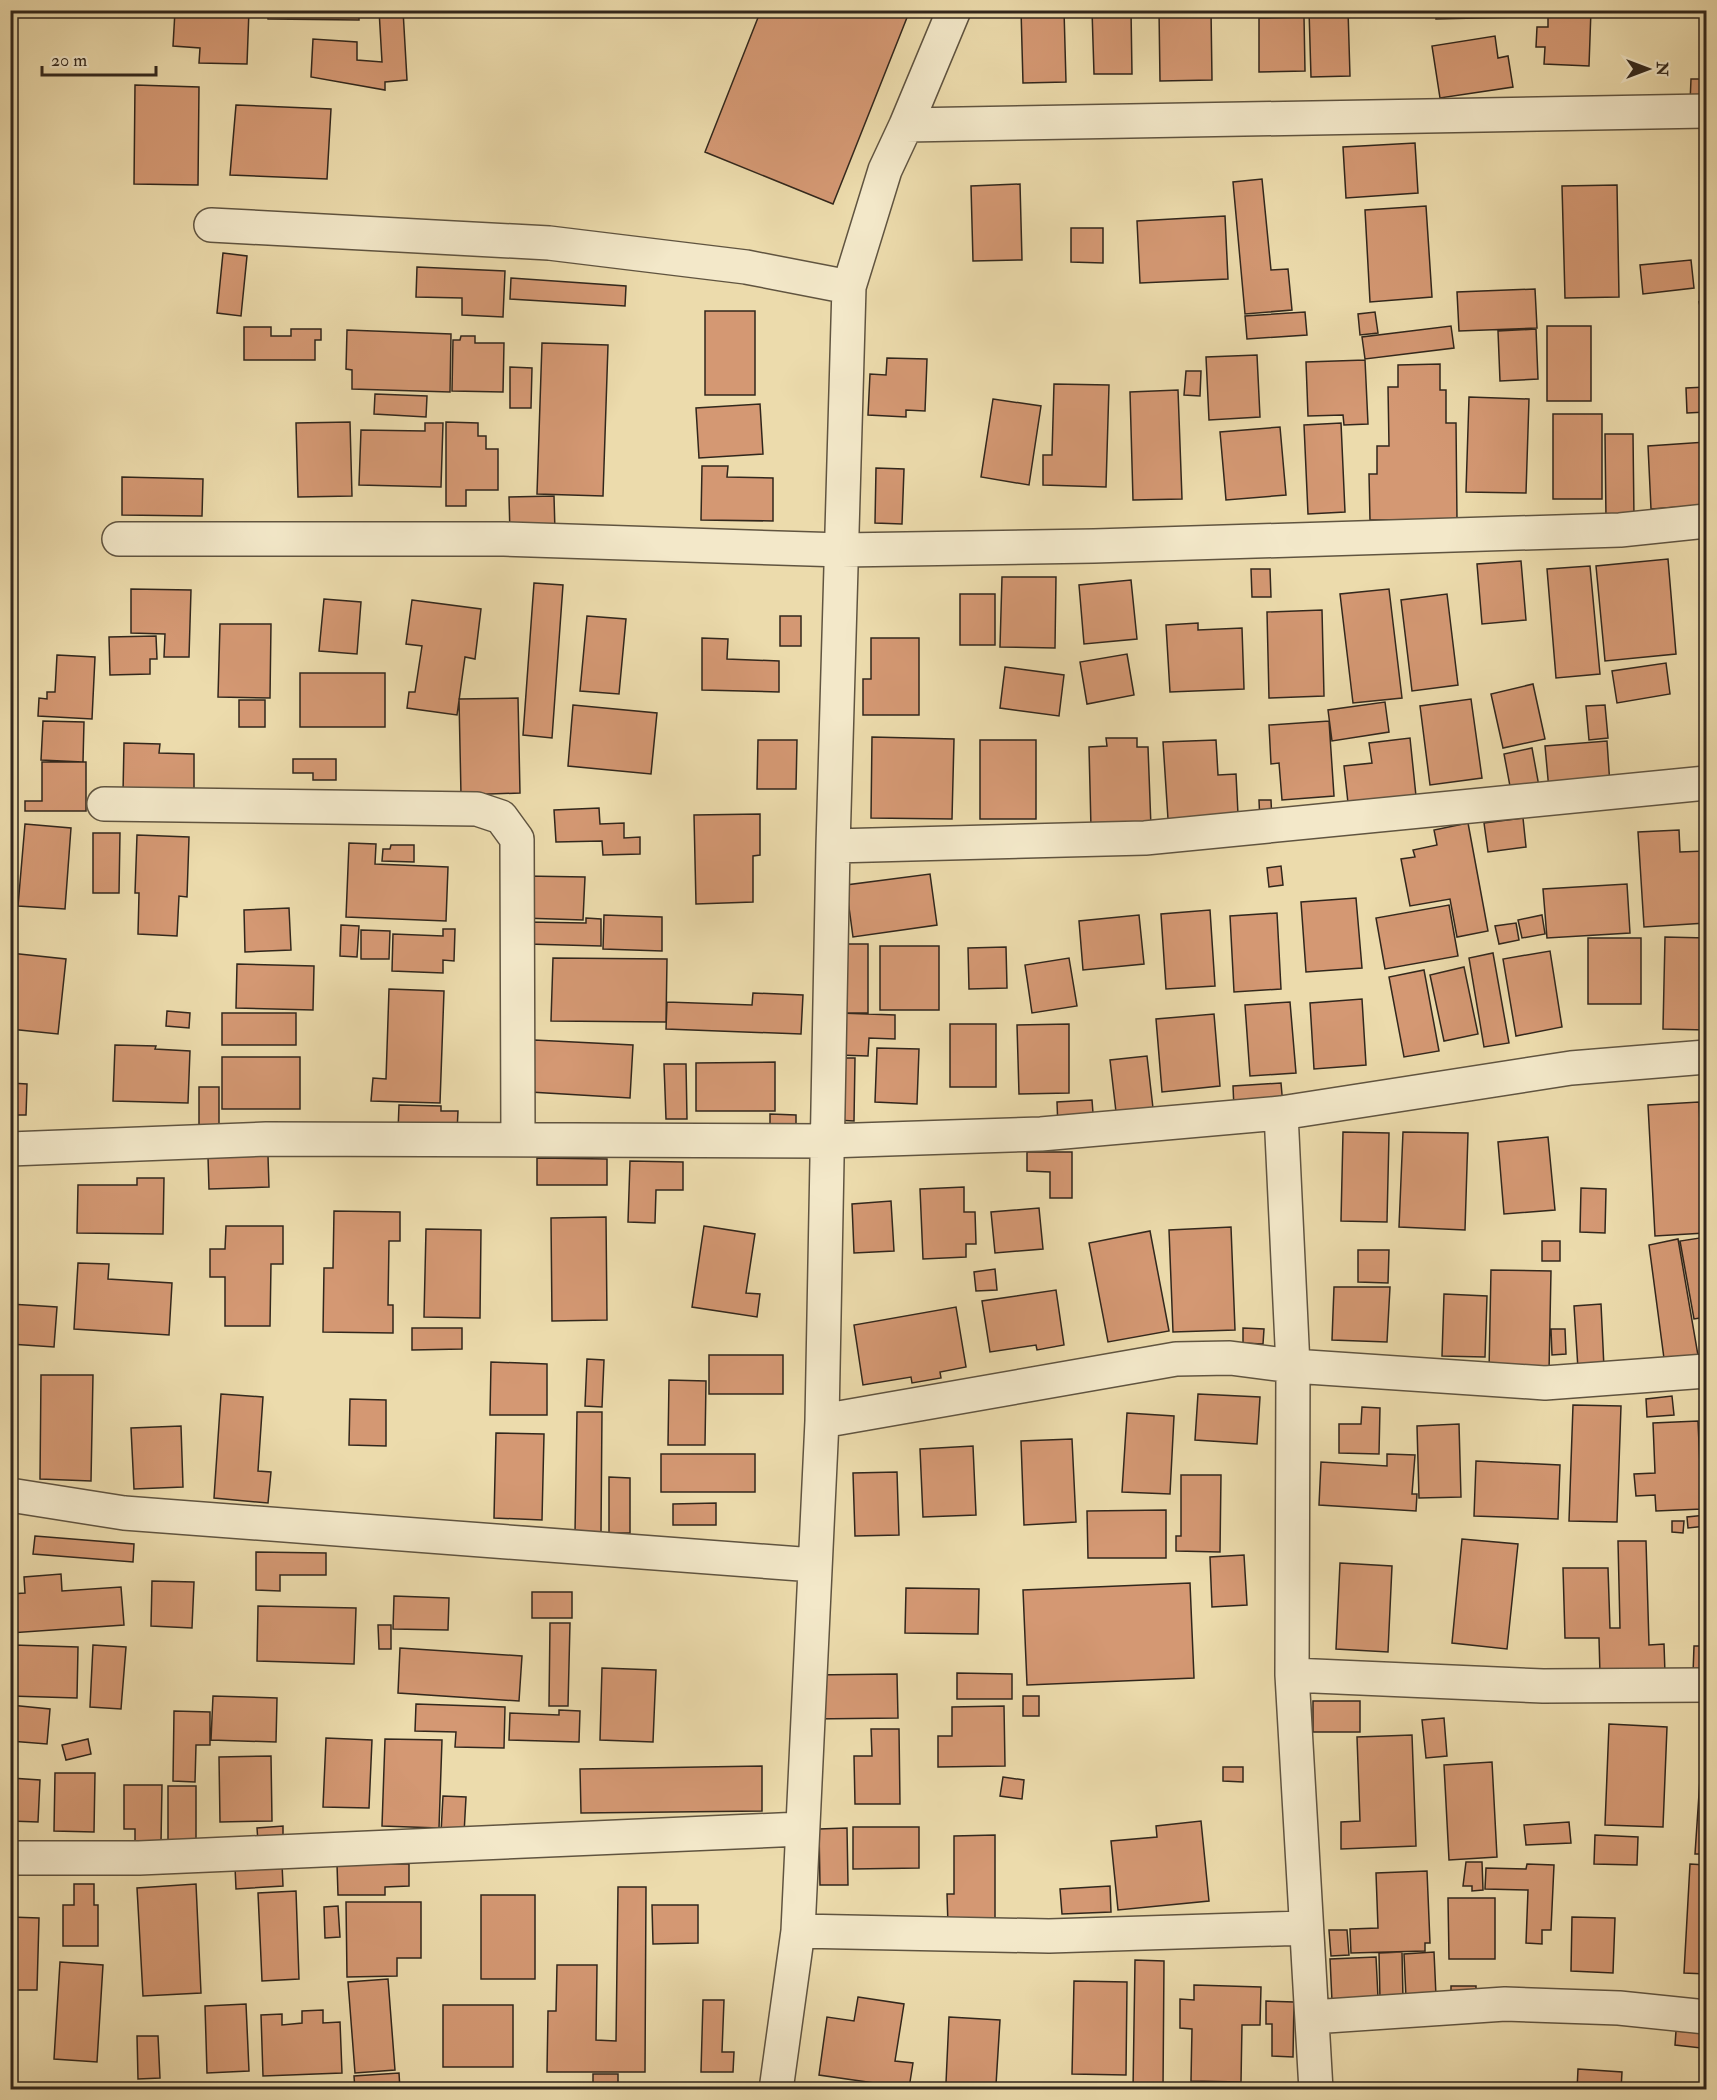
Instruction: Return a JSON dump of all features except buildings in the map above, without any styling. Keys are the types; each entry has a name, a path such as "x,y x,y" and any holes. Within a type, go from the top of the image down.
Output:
{"street":[{"path":"776,2090 798,1931 822,1421 833,846 849,287 885,170 954,10"},
{"path":"906,125 1707,111"},
{"path":"211,225 549,243 746,267 849,287"},
{"path":"119,539 504,539 842,550 1094,546 1620,530 1707,521"},
{"path":"833,846 1145,838 1707,783"},
{"path":"104,804 477,809 501,817 517,839 518,1140"},
{"path":"10,1149 266,1139 827,1141 1041,1134 1281,1113 1571,1068 1707,1056"},
{"path":"1281,1113 1293,1366 1292,1676 1316,2090"},
{"path":"822,1421 1176,1359 1230,1358 1293,1366 1545,1383 1707,1371"},
{"path":"10,1495 124,1513 814,1565"},
{"path":"1292,1676 1543,1686 1707,1685"},
{"path":"10,1858 140,1858 801,1829"},
{"path":"798,1931 1049,1936 1306,1928"},
{"path":"1312,2017 1505,2004 1619,2008 1707,2017"}]}
